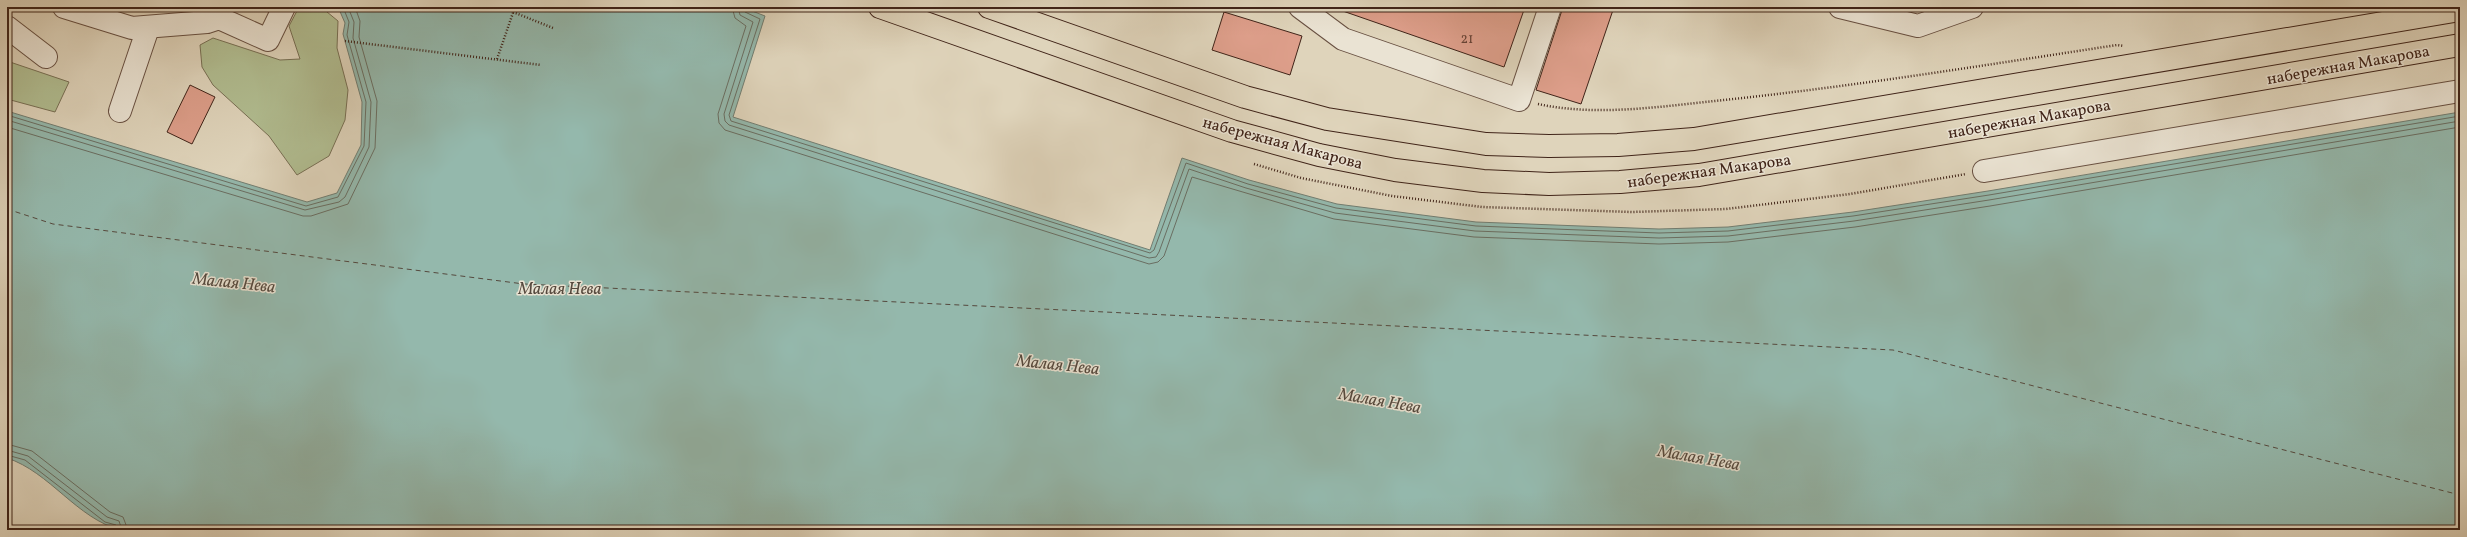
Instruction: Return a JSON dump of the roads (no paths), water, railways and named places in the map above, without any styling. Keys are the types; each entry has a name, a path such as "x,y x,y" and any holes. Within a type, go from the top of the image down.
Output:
{"main road":[{"name":"набережная Макарова","path":"880,7 1232,131 1319,155 1395,170 1483,181 1549,184 1620,182 1699,175 2460,44"},
{"name":"набережная Макарова","path":"989,7 1245,97 1327,119 1486,144 1549,146 1618,145 1701,138 2460,10"}],"lane":[{"path":"64,7 132,28 148,28 207,22 219,18 268,40 284,7"},
{"path":"1300,7 1343,39 1519,100 1550,7"},
{"path":"1840,7 1918,26 1972,7"},
{"path":"7,27 46,57"},
{"path":"120,111 148,28"},
{"path":"1984,171 2460,91"}],"water":[{"name":"Малая Нева","path":"338,7 742,7 765,16 733,117 1150,250 1182,158 1249,180 1337,204 1476,222 1659,229 1728,227 1853,212 1988,191 2460,112 2460,530 121,530 105,524 77,506 37,474 7,458 7,111 307,202 337,193 361,145 362,102 343,34 345,23"}]}
